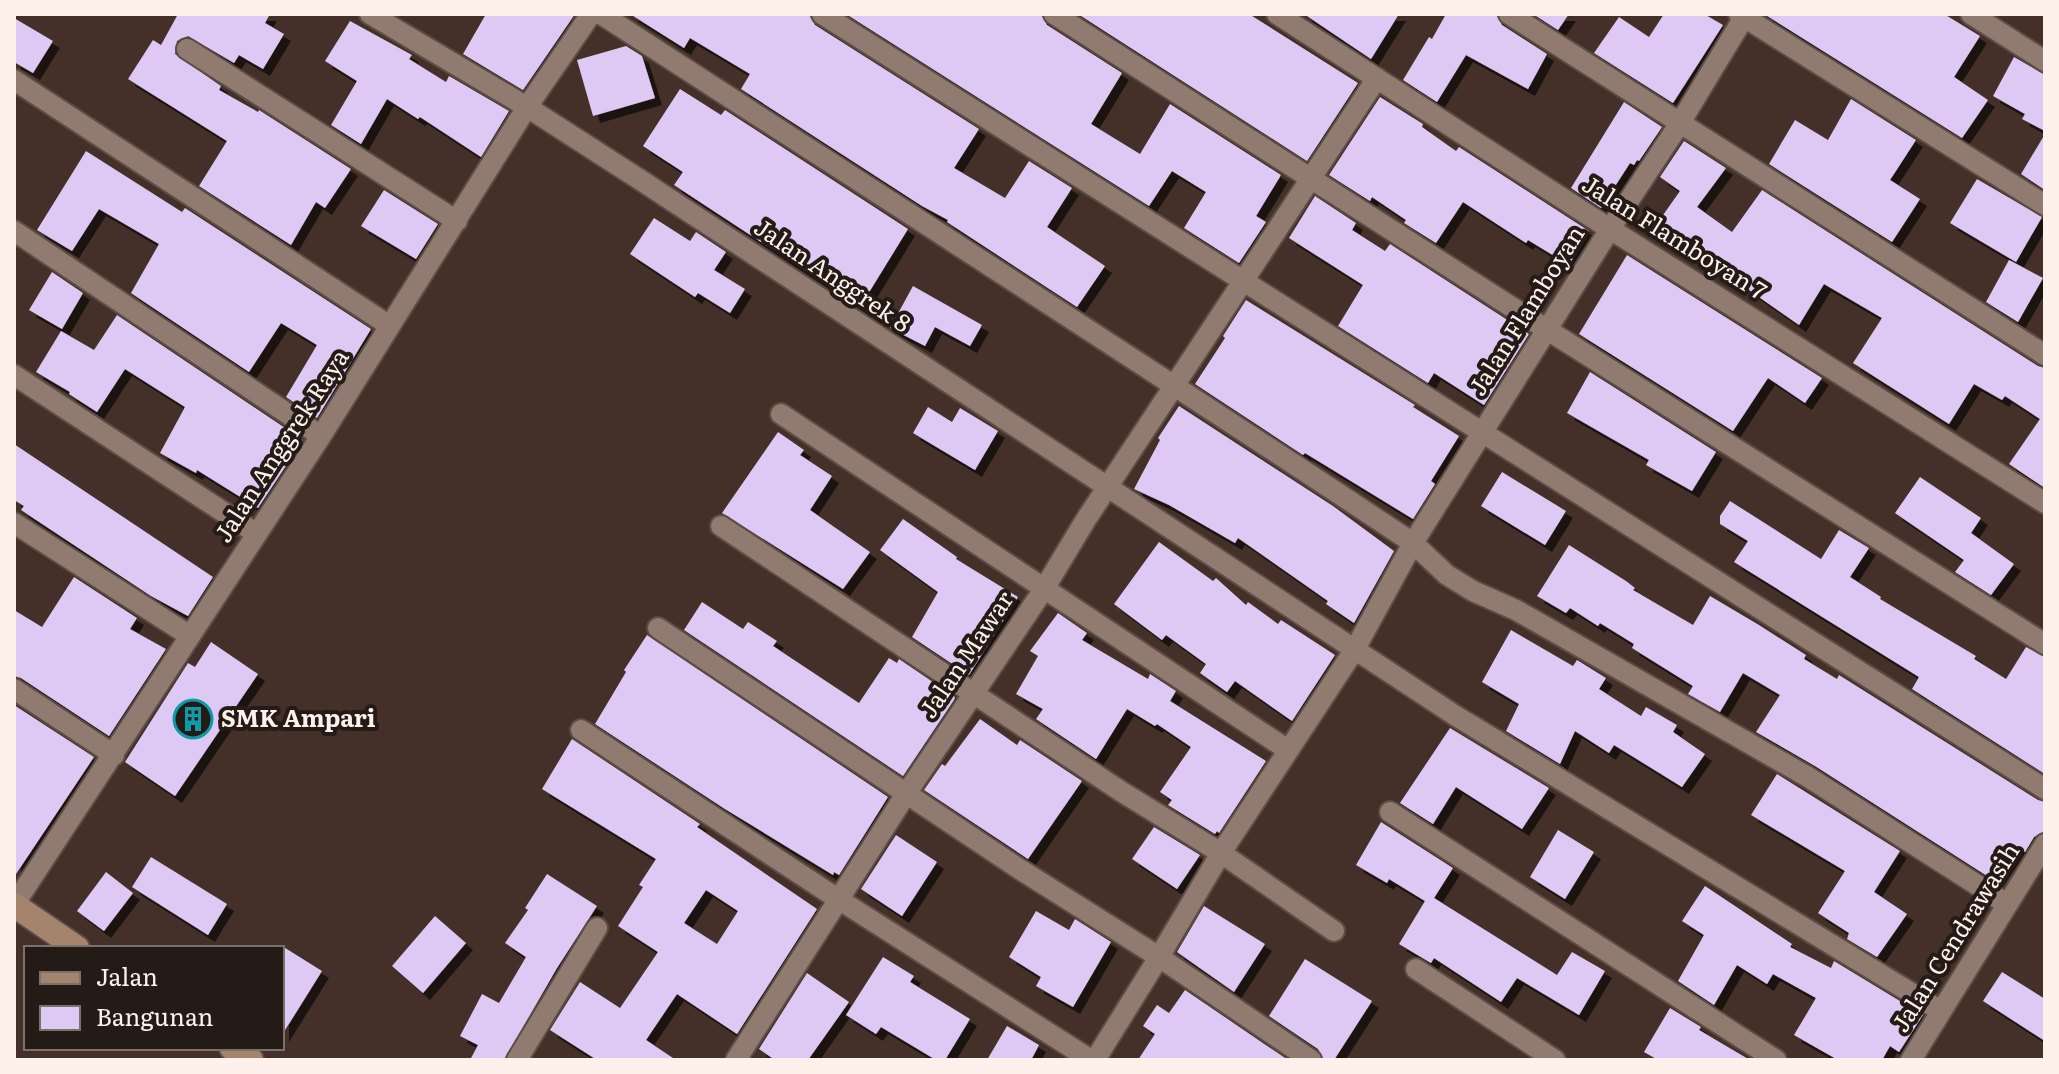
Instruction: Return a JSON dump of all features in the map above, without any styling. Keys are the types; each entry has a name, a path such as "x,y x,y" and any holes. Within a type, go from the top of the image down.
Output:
{"main road":[{"path":"14,905 74,946"}],"street":[{"name":"Jalan Anggrek 8","path":"370,14 527,107 1456,716 1941,1011"},
{"name":"Jalan Anggrek Raya","path":"14,905 321,436 527,107 591,14"},
{"path":"601,14 1175,385 1413,543 1447,575 1473,591 1516,610 1808,777 2007,904"},
{"path":"822,14 2045,789"},
{"path":"1054,14 2045,644"},
{"name":"Jalan Flamboyan 7","path":"1277,14 1610,229 2045,503"},
{"path":"1509,14 2045,355"},
{"path":"1971,14 2045,61"},
{"path":"1743,15 2045,205"},
{"name":"Jalan Flamboyan","path":"1093,1060 1221,853 1355,649 1413,543 1546,329 1680,123 1743,15"},
{"path":"187,49 457,221"},
{"name":"Jalan Mawar","path":"736,1060 906,794 1044,589 1377,78"},
{"path":"14,80 390,326"},
{"path":"14,231 321,436"},
{"path":"14,375 257,534"},
{"path":"781,414 1288,750"},
{"path":"14,523 190,636"},
{"path":"721,526 1221,853 1334,931"},
{"path":"658,628 1311,1060"},
{"path":"14,689 114,755"},
{"path":"581,730 838,899 1093,1060"},
{"path":"1390,812 1776,1060"},
{"name":"Jalan Cendrawasih","path":"1911,1060 2045,844"},
{"path":"517,1060 597,928"},
{"path":"1416,969 1555,1060"}],"building":[{"path":"178,14 270,14 265,23 284,34 263,69 239,55 234,63 188,36 177,41 175,54 221,86 219,90 259,110 351,169 325,208 316,202 291,245 199,186 227,141 128,79 153,40 161,45"},
{"path":"486,14 575,14 523,90 463,54"},
{"path":"630,14 809,14 815,25 979,129 954,168 1005,198 1029,161 1072,188 1047,227 1105,266 1077,307 948,220 741,89 750,74 690,38 684,48"},
{"path":"846,14 1041,14 1047,25 1122,73 1091,124 1140,154 1170,104 1281,175 1256,216 1266,222 1239,263 1184,228 1206,192 1172,171 1149,206"},
{"path":"1078,14 1249,14 1358,83 1307,161"},
{"path":"1304,14 1399,14 1371,59"},
{"path":"1446,14 1496,14 1502,25 1547,54 1528,89 1466,55 1437,102 1403,80"},
{"path":"1533,14 1569,14 1558,30"},
{"path":"1664,14 1704,14 1723,25 1673,103 1594,53 1619,17 1649,37"},
{"path":"1764,14 1944,14 1980,36 1954,77 1988,100 1962,138"},
{"path":"14,18 53,41 33,73 14,62"},
{"path":"350,21 412,55 409,59 446,82 449,76 509,111 481,157 387,99 361,144 331,125 357,81 325,61"},
{"path":"626,46 642,56 655,98 593,116 577,60"},
{"path":"2014,57 2045,75 2045,131 2022,119 2025,114 1993,96"},
{"path":"680,89 721,115 725,110 908,229 860,307 674,185 683,172 643,146"},
{"path":"1380,97 1423,124 1422,127 1456,151 1459,147 1589,231 1569,265 1528,240 1526,243 1463,202 1436,243 1404,223 1406,220 1372,197 1370,201 1329,175"},
{"path":"1851,99 1916,140 1890,180 1920,199 1892,242 1769,164 1795,120 1828,140"},
{"path":"1624,102 1662,127 1639,161 1634,165 1630,163 1601,208 1571,188"},
{"path":"2045,134 2045,190 2021,174"},
{"path":"1684,141 1726,168 1697,207 1732,232 1762,190 2045,368 2045,488 2009,464 2040,419 2005,396 2002,400 1974,384 1949,424 1853,363 1882,318 1824,284 1799,325 1656,225 1680,191 1660,177"},
{"path":"86,151 182,212 185,208 371,329 317,418 286,397 317,345 281,323 249,372 131,293 159,244 99,209 72,251 37,230"},
{"path":"1977,179 2042,217 2016,262 1950,223"},
{"path":"384,190 438,224 416,259 361,226"},
{"path":"1315,196 1356,223 1352,230 1385,251 1390,244 1529,334 1484,405 1434,373 1428,383 1338,326 1363,285 1289,238"},
{"path":"654,218 690,241 696,232 726,252 714,270 745,289 730,313 698,293 695,297 630,254"},
{"path":"1627,255 1822,378 1805,403 1768,378 1733,431 1579,334"},
{"path":"2009,260 2043,278 2018,322 1986,302"},
{"path":"52,272 83,293 62,329 29,310"},
{"path":"913,286 982,325 970,346 935,327 925,346 890,328"},
{"path":"1246,300 1415,405 1413,407 1459,436 1431,481 1435,484 1413,519 1305,453 1303,455 1195,384"},
{"path":"117,315 303,440 258,508 197,470 196,473 160,453 185,407 125,369 97,412 36,372 61,331 94,350"},
{"path":"1590,372 1716,452 1692,491 1646,465 1649,460 1567,413"},
{"path":"1179,406 1333,506 1394,551 1354,623 1238,538 1235,543 1134,489 1160,440 1158,438"},
{"path":"928,407 952,422 960,408 998,431 975,470 913,433"},
{"path":"778,432 804,450 800,455 832,476 810,510 870,552 843,589 722,513"},
{"path":"14,444 213,577 188,616 151,596 21,510 24,506 14,500"},
{"path":"1502,472 1566,511 1545,545 1481,506"},
{"path":"1920,477 1981,518 1971,533 2014,564 1991,595 1955,572 1964,560 1895,513"},
{"path":"1730,501 1821,559 1839,530 1869,548 1850,577 1880,599 1976,656 1974,659 2006,679 2026,647 2045,657 2045,774 1912,689 1919,677 1734,562 1748,541 1720,524 1720,516"},
{"path":"903,519 956,559 1018,597 969,675 912,637 938,592 880,550"},
{"path":"1159,542 1213,581 1216,578 1246,605 1248,602 1278,624 1281,620 1335,655 1292,721 1235,681 1227,692 1200,673 1206,664 1166,635 1162,640 1114,604"},
{"path":"1569,545 1626,581 1635,588 1633,590 1693,625 1710,596 1759,625 1806,655 1804,659 1837,679 1839,675 2045,802 2045,831 2034,837 2025,852 2018,847 1995,881 1756,732 1780,695 1743,673 1720,712 1688,694 1693,686 1632,648 1634,644 1570,608 1566,613 1537,596"},
{"path":"74,577 137,618 130,629 166,649 109,736 14,676 14,610 42,627"},
{"path":"702,602 743,629 748,622 777,641 773,646 859,703 889,658 897,663 899,659 955,697 954,700 903,776 684,630"},
{"path":"1058,613 1087,633 1082,640 1148,679 1150,674 1176,691 1170,701 1266,761 1219,833 1217,831 1215,834 1168,805 1172,800 1160,792 1191,747 1157,724 1155,726 1127,709 1096,759 1036,719 1043,709 1016,694 1038,656 1030,651"},
{"path":"1511,630 1573,666 1577,660 1606,678 1599,689 1641,716 1646,707 1677,725 1673,732 1705,754 1682,787 1614,745 1609,753 1575,731 1560,764 1506,731 1519,704 1482,682"},
{"path":"647,635 888,797 839,875 834,872 833,875 725,809 595,724"},
{"name":"SMK Ampari","path":"211,642 258,674 175,796 125,762 188,663 195,667"},
{"path":"14,705 94,757 14,877"},
{"path":"980,719 1017,745 1020,740 1082,781 1028,859 924,790"},
{"path":"1450,728 1549,788 1522,829 1456,787 1433,824 1400,803"},
{"path":"572,739 700,824 697,827 817,909 737,1034 677,994 646,1040 676,1060 597,1060 550,1030 580,982 620,1008 658,952 618,926 643,887 639,885 656,859 542,789","holes":["706,890 738,911 717,944 684,923"]},
{"path":"1777,774 1900,851 1874,892 1907,914 1877,957 1847,939 1849,933 1818,913 1845,871 1751,815"},
{"path":"1381,822 1453,868 1434,898 1557,975 1572,952 1605,971 1579,1015 1517,978 1501,1002 1434,958 1431,963 1399,944 1425,901 1389,879 1387,883 1356,865"},
{"path":"1154,827 1200,855 1177,889 1132,859"},
{"path":"1558,830 1594,852 1565,899 1530,877"},
{"path":"896,835 937,862 902,916 861,889"},
{"path":"151,857 227,904 208,935 132,887"},
{"path":"106,872 133,893 104,931 77,911"},
{"path":"547,874 597,906 504,1060 470,1060 478,1045 460,1036 482,994 499,1003 526,957 505,943 528,910 525,908"},
{"path":"1705,886 1792,944 1790,947 1831,968 1834,961 1923,1015 1899,1052 1890,1046 1882,1060 1838,1060 1794,1035 1816,998 1773,974 1767,984 1737,965 1714,1005 1678,981 1704,935 1682,921"},
{"path":"1204,906 1265,944 1234,992 1177,952"},
{"path":"1036,911 1069,930 1075,919 1111,942 1073,1007 1036,986 1041,977 1009,957"},
{"path":"435,916 466,943 423,993 392,966"},
{"path":"284,947 322,971 284,1032"},
{"path":"883,957 914,976 910,982 970,1019 945,1060 936,1060 881,1027 876,1034 846,1015"},
{"path":"1305,959 1372,1001 1334,1060 1324,1060 1318,1049 1269,1016"},
{"path":"2002,972 2045,999 2045,1041 1983,1001"},
{"path":"807,973 849,1002 808,1060 775,1060 759,1049"},
{"path":"1185,990 1288,1060 1138,1060 1155,1034 1143,1026 1157,1005 1169,1013"},
{"path":"1670,1008 1701,1027 1699,1030 1750,1060 1658,1060 1644,1052"},
{"path":"1007,1026 1039,1045 1031,1060 987,1060"}],"place":[{"name":"SMK Ampari","path":"193,719"}]}
